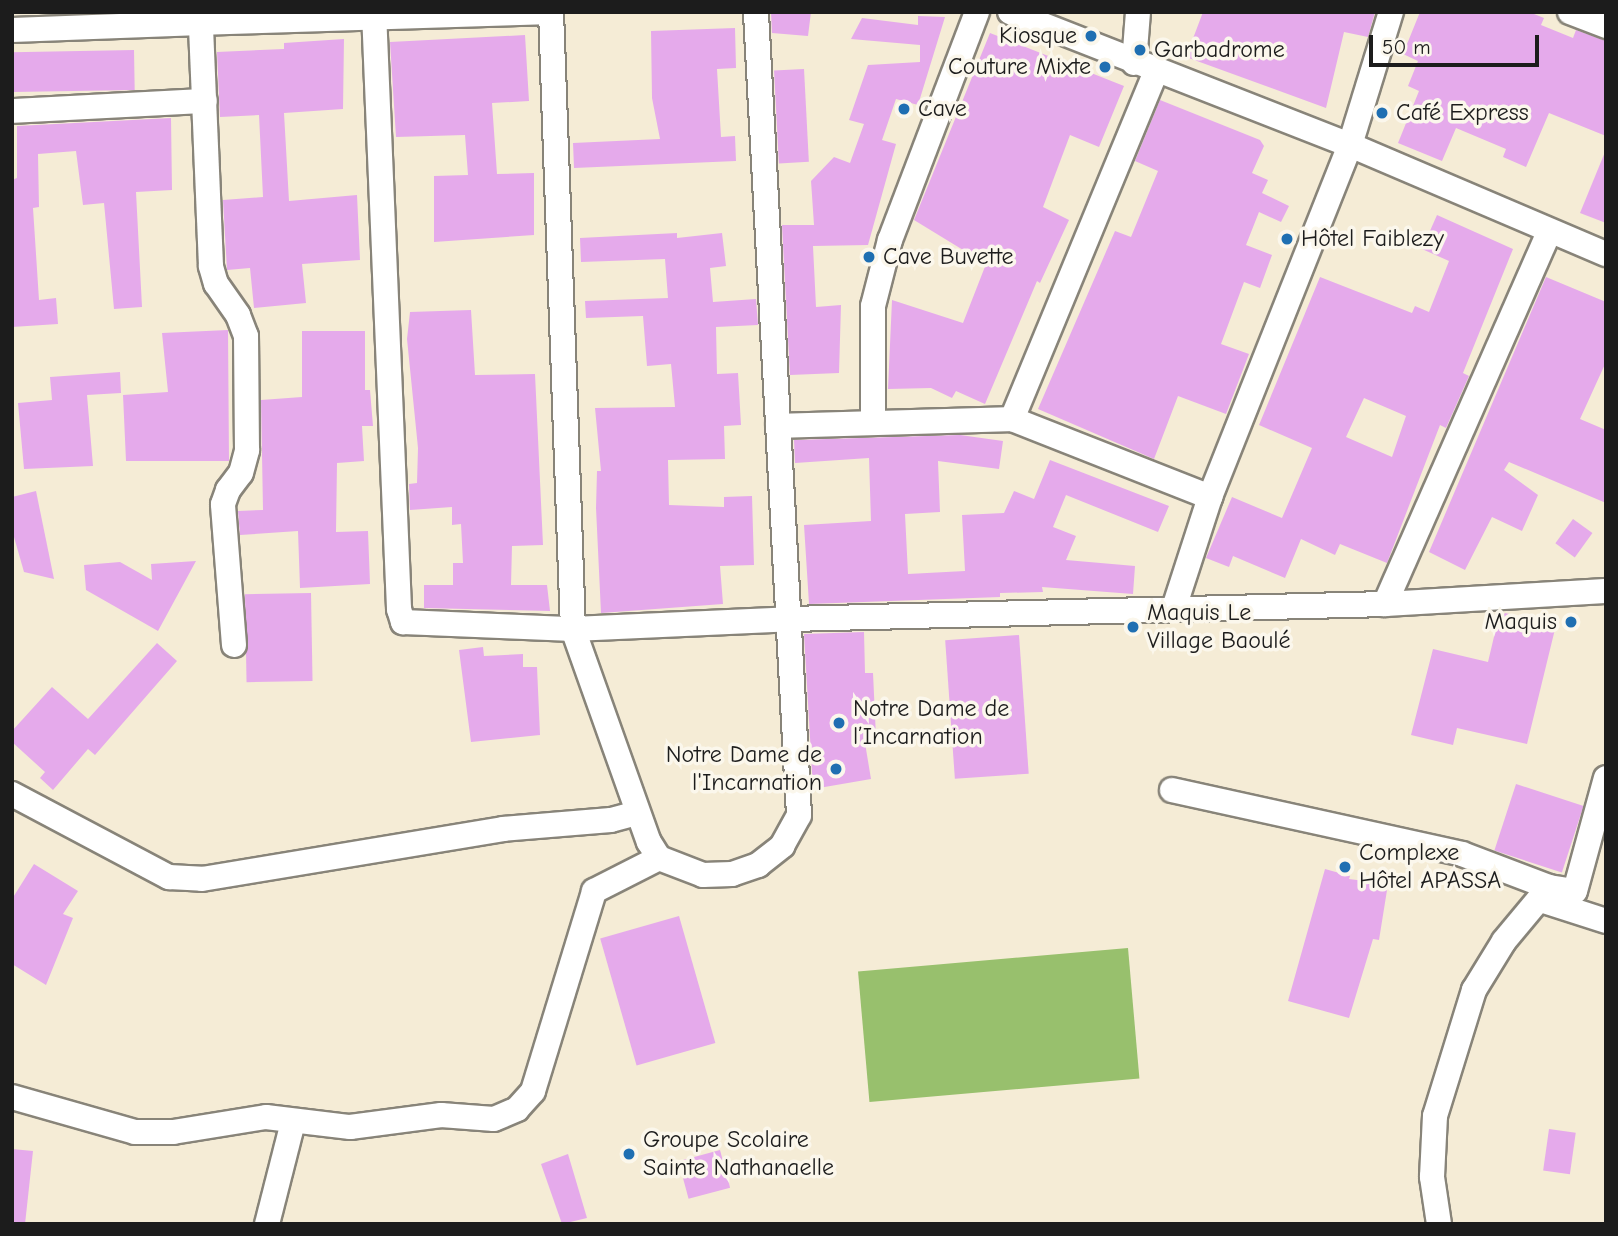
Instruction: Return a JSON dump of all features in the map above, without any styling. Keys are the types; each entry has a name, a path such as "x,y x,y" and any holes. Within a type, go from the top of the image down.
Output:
{"street":[{"path":"12,30 201,18 549,12 573,629 637,813 659,858 703,875 732,874 758,865 782,846 799,814 756,12"},
{"path":"873,422 873,306 890,240 977,12"},
{"path":"1010,12 1145,68 1350,145 1549,233 1606,254"},
{"path":"1012,419 1145,68 1138,12"},
{"path":"1174,608 1210,497 1350,145 1391,12"},
{"path":"1570,12 1606,26"},
{"path":"374,15 399,609 404,622 417,626 573,629 790,619 1385,604 1606,591"},
{"path":"201,18 211,266 216,284 238,315 246,337 247,450 241,473 228,489 223,504 234,645"},
{"path":"12,111 205,101"},
{"path":"1385,604 1549,233"},
{"path":"778,426 1012,419 1210,497"},
{"path":"1439,1224 1432,1177 1435,1116 1474,990 1504,941 1545,893 1578,890 1606,778"},
{"path":"1172,790 1462,854 1606,921"},
{"path":"12,794 169,877 202,879 503,829 611,820 637,813"},
{"path":"12,1097 135,1132 195,1129 267,1117 293,1122 376,1126 441,1115 494,1119 517,1110 533,1091 594,891 659,858"},
{"path":"267,1224 293,1122"}],"green space":[{"path":"1128,948 1139,1079 869,1102 858,972"}],"building":[{"path":"771,12 811,12 808,36 772,33"},
{"path":"1203,12 1375,12 1368,37 1344,32 1326,108 1186,57"},
{"path":"1420,12 1529,12 1544,18 1541,25 1573,38 1576,30 1606,41 1606,136 1549,113 1526,167 1503,157 1506,149 1456,128 1442,161 1398,143 1419,91 1408,86 1418,61 1403,54"},
{"path":"918,16 945,17 918,105 896,99 882,140 896,144 868,245 813,246 816,307 841,305 839,373 790,375 782,225 814,225 811,181 834,157 850,163 864,124 849,120 868,65 920,62 920,45 851,39 862,18 918,25"},
{"path":"735,28 736,68 717,69 721,137 735,136 736,161 574,168 573,143 660,139 652,98 651,31"},
{"path":"990,33 1124,86 1099,147 1070,135 1043,207 1069,220 1040,283 1037,281 985,404 956,391 952,398 931,388 888,389 892,300 963,323 986,264 914,220"},
{"path":"525,35 529,101 492,103 497,174 534,173 534,235 434,242 434,176 468,175 465,135 396,137 390,42"},
{"path":"344,39 343,109 284,113 289,201 357,195 360,260 302,264 306,303 254,308 250,268 227,270 223,200 263,197 259,115 220,117 217,52 284,49 284,43"},
{"path":"134,50 135,90 13,92 12,52"},
{"path":"804,69 809,162 779,163 774,71"},
{"path":"1160,100 1260,140 1264,146 1252,173 1268,180 1262,193 1289,206 1281,222 1259,212 1246,245 1272,255 1260,288 1244,282 1221,344 1249,354 1226,414 1178,396 1154,459 1038,409 1115,231 1131,237 1158,171 1135,161"},
{"path":"171,118 172,190 136,192 142,307 114,309 104,203 83,205 76,151 38,154 39,207 33,208 39,300 56,298 58,324 12,327 12,180 17,178 17,126"},
{"path":"1606,152 1606,223 1580,213"},
{"path":"1437,215 1513,249 1463,373 1469,376 1446,428 1440,425 1387,563 1340,544 1335,555 1301,539 1285,578 1233,556 1229,567 1206,558 1232,497 1282,518 1312,448 1259,425 1320,277 1412,313 1415,306 1429,312 1449,261 1422,249","holes":["1364,398 1406,416 1392,457 1346,437"]},
{"path":"677,233 677,238 722,233 726,266 710,268 713,302 756,299 758,325 716,327 717,374 738,373 741,425 724,426 725,459 668,460 669,505 724,507 724,497 752,496 754,565 720,566 723,604 601,613 596,508 597,471 601,471 595,408 675,407 671,364 647,366 643,316 586,318 585,301 668,298 665,259 581,262 580,238"},
{"path":"1546,277 1606,302 1606,362 1580,419 1606,430 1606,503 1509,462 1504,470 1538,495 1522,531 1492,517 1465,570 1429,552"},
{"path":"471,310 475,375 535,374 543,545 512,546 511,585 547,585 550,611 424,608 424,585 453,585 453,563 463,563 461,524 452,525 452,507 410,510 409,484 417,483 418,448 407,339 410,312"},
{"path":"228,330 229,461 126,461 123,395 168,392 162,333"},
{"path":"302,331 365,331 365,390 370,390 373,426 362,426 364,461 337,463 336,532 368,531 370,584 300,588 298,531 240,535 238,511 263,510 261,400 302,397"},
{"path":"120,372 121,393 87,395 93,466 24,469 18,403 52,400 50,377"},
{"path":"960,435 1003,441 999,469 938,461 940,512 905,514 908,574 965,571 962,515 1004,513 1014,491 1034,499 1050,460 1169,506 1158,532 1066,495 1053,527 1076,536 1066,560 1135,566 1133,594 1042,587 1043,592 1000,593 1000,597 809,604 804,525 871,521 869,458 795,463 794,440"},
{"path":"36,491 54,579 24,572 12,530 12,497"},
{"path":"1573,519 1592,533 1575,557 1555,543"},
{"path":"196,561 158,631 86,590 84,565 120,562 152,580 151,564"},
{"path":"311,593 313,681 247,682 245,594"},
{"path":"1505,613 1556,625 1527,744 1457,728 1453,745 1411,735 1433,649 1488,662 1497,624"},
{"path":"864,632 865,673 873,673 876,737 864,737 871,779 813,789 804,634"},
{"path":"1019,635 1029,774 955,779 945,640"},
{"path":"157,643 177,661 95,755 88,749 53,790 40,778 45,772 12,742 12,731 52,687 88,719"},
{"path":"483,647 484,656 523,654 523,667 537,667 540,735 471,742 459,650"},
{"path":"1516,784 1584,806 1562,873 1494,851"},
{"path":"34,864 78,891 63,914 73,918 46,985 12,964 12,899"},
{"path":"1325,869 1350,876 1349,879 1388,884 1379,940 1373,939 1349,1018 1288,1001"},
{"path":"679,916 715,1043 637,1065 600,939"},
{"path":"1549,1129 1576,1133 1570,1174 1543,1171"},
{"path":"12,1149 33,1151 25,1224 12,1224"},
{"path":"720,1150 730,1188 689,1199 678,1161"},
{"path":"568,1154 587,1218 562,1224 541,1164"}],"place":[{"name":"Kiosque","path":"1091,36"},
{"name":"Garbadrome","path":"1140,50"},
{"name":"Couture Mixte","path":"1105,67"},
{"name":"Cave","path":"904,109"},
{"name":"Café Express","path":"1382,113"},
{"name":"Hôtel Faiblezy","path":"1287,239"},
{"name":"Cave Buvette","path":"869,257"},
{"name":"Maquis","path":"1571,622"},
{"name":"Maquis Le Village Baoulé","path":"1133,627"},
{"name":"Notre Dame de l’Incarnation","path":"839,723"},
{"name":"Notre Dame de l'Incarnation","path":"836,769"},
{"name":"Complexe Hôtel APASSA","path":"1345,867"},
{"name":"Groupe Scolaire Sainte Nathanaelle","path":"629,1154"}]}
